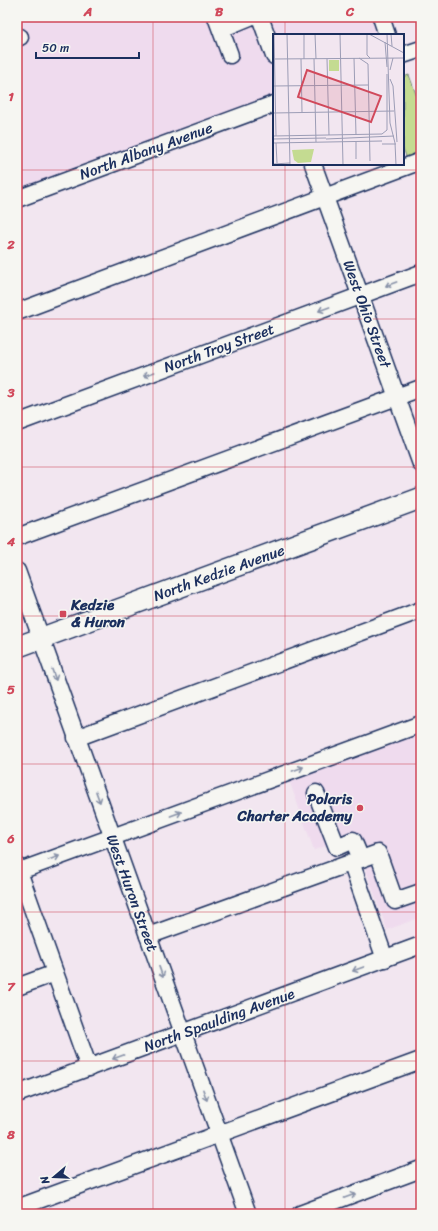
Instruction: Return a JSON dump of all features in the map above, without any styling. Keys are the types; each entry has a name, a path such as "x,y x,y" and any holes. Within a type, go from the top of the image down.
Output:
{"main road":[{"name":"North Kedzie Avenue","path":"17,647 421,498"}],"street":[{"path":"230,55 218,23 250,17"},
{"path":"260,17 273,53"},
{"path":"381,17 387,34"},
{"path":"404,56 421,49"},
{"name":"North Albany Avenue","path":"17,199 273,104"},
{"path":"17,312 421,161"},
{"name":"West Ohio Street","path":"313,165 421,464"},
{"name":"North Troy Street","path":"17,423 421,273"},
{"path":"17,537 421,388"},
{"name":"West Huron Street","path":"17,571 248,1214"},
{"path":"76,738 421,610"},
{"path":"89,1068 18,869 112,837 421,724"},
{"path":"316,793 337,847 354,840 356,860 385,959"},
{"path":"148,936 378,853 395,901 421,892"},
{"name":"North Spaulding Avenue","path":"17,1094 421,945"},
{"path":"17,987 55,973"},
{"path":"17,1208 421,1060"},
{"path":"300,1214 421,1169"}],"shaded area":[{"path":"17,17 376,17 382,34 273,34 273,95 17,189"},
{"name":"Polaris Charter Academy","path":"421,734 421,917 387,930 354,836 314,850 289,780"}],"green space":[{"path":"409,75 421,108 421,157 408,162 404,151 404,77"}],"place":[{"name":"Kedzie & Huron","path":"63,614"},
{"name":"Polaris Charter Academy","path":"360,808"}]}
